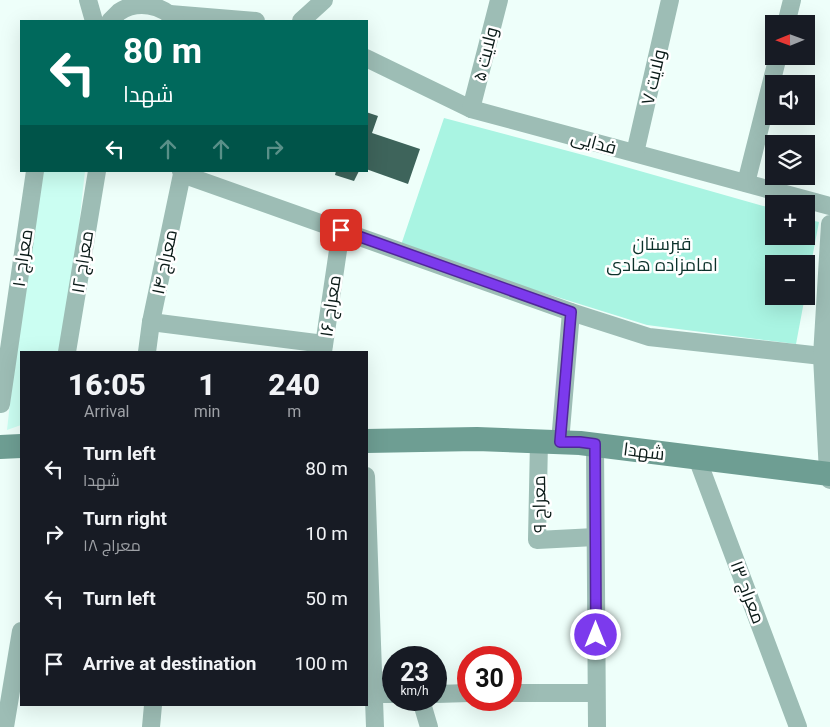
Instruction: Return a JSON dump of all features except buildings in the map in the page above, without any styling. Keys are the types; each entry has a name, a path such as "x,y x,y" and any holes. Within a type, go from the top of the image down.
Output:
{"street":[{"path":"88,0 94,20"},
{"path":"301,20 324,0"},
{"name":"ولایت ۵","path":"471,109 499,0"},
{"name":"ولایت ۷","path":"635,153 670,0"},
{"path":"788,15 792,0"},
{"path":"111,20 132,5 146,4 163,11 247,20"},
{"name":"فدایی","path":"368,59 471,109 830,206"},
{"path":"746,183 776,65"},
{"name":"معراج ۱۰","path":"1,404 35,172"},
{"name":"معراج ۱۲","path":"67,351 96,172"},
{"path":"181,173 571,312 648,337 822,356"},
{"name":"معراج ۱۴","path":"146,351 181,173"},
{"path":"829,476 822,356 830,224"},
{"name":"معراج ۱۶","path":"324,348 341,230"},
{"path":"549,442 571,312"},
{"path":"151,322 324,348"},
{"name":"شهدا","path":"368,441 477,440 580,442 829,476"},
{"name":"معراج ۹","path":"549,442 537,540 595,537"},
{"path":"595,444 597,727"},
{"path":"0,447 20,446"},
{"name":"معراج ۱۳","path":"697,458 798,727"},
{"path":"368,530 375,727"},
{"path":"5,727 8,662 20,633"},
{"path":"522,693 596,693"},
{"path":"374,694 382,694"},
{"path":"151,727 153,706"},
{"path":"424,711 429,727"}],"shaded area":[{"path":"36,172 85,172 65,351 20,351 20,425 7,430"}],"green space":[{"name":"قبرستان امامزاده هادی","path":"444,118 765,206 765,245 815,245 813,255 765,255 765,305 803,305 796,344 647,325 400,248"},
{"name":"قبرستان امامزاده هادی","path":"815,221 819,222 815,243"}],"route":[{"path":"341,230 571,312 560,442 595,444 596,635"}]}
